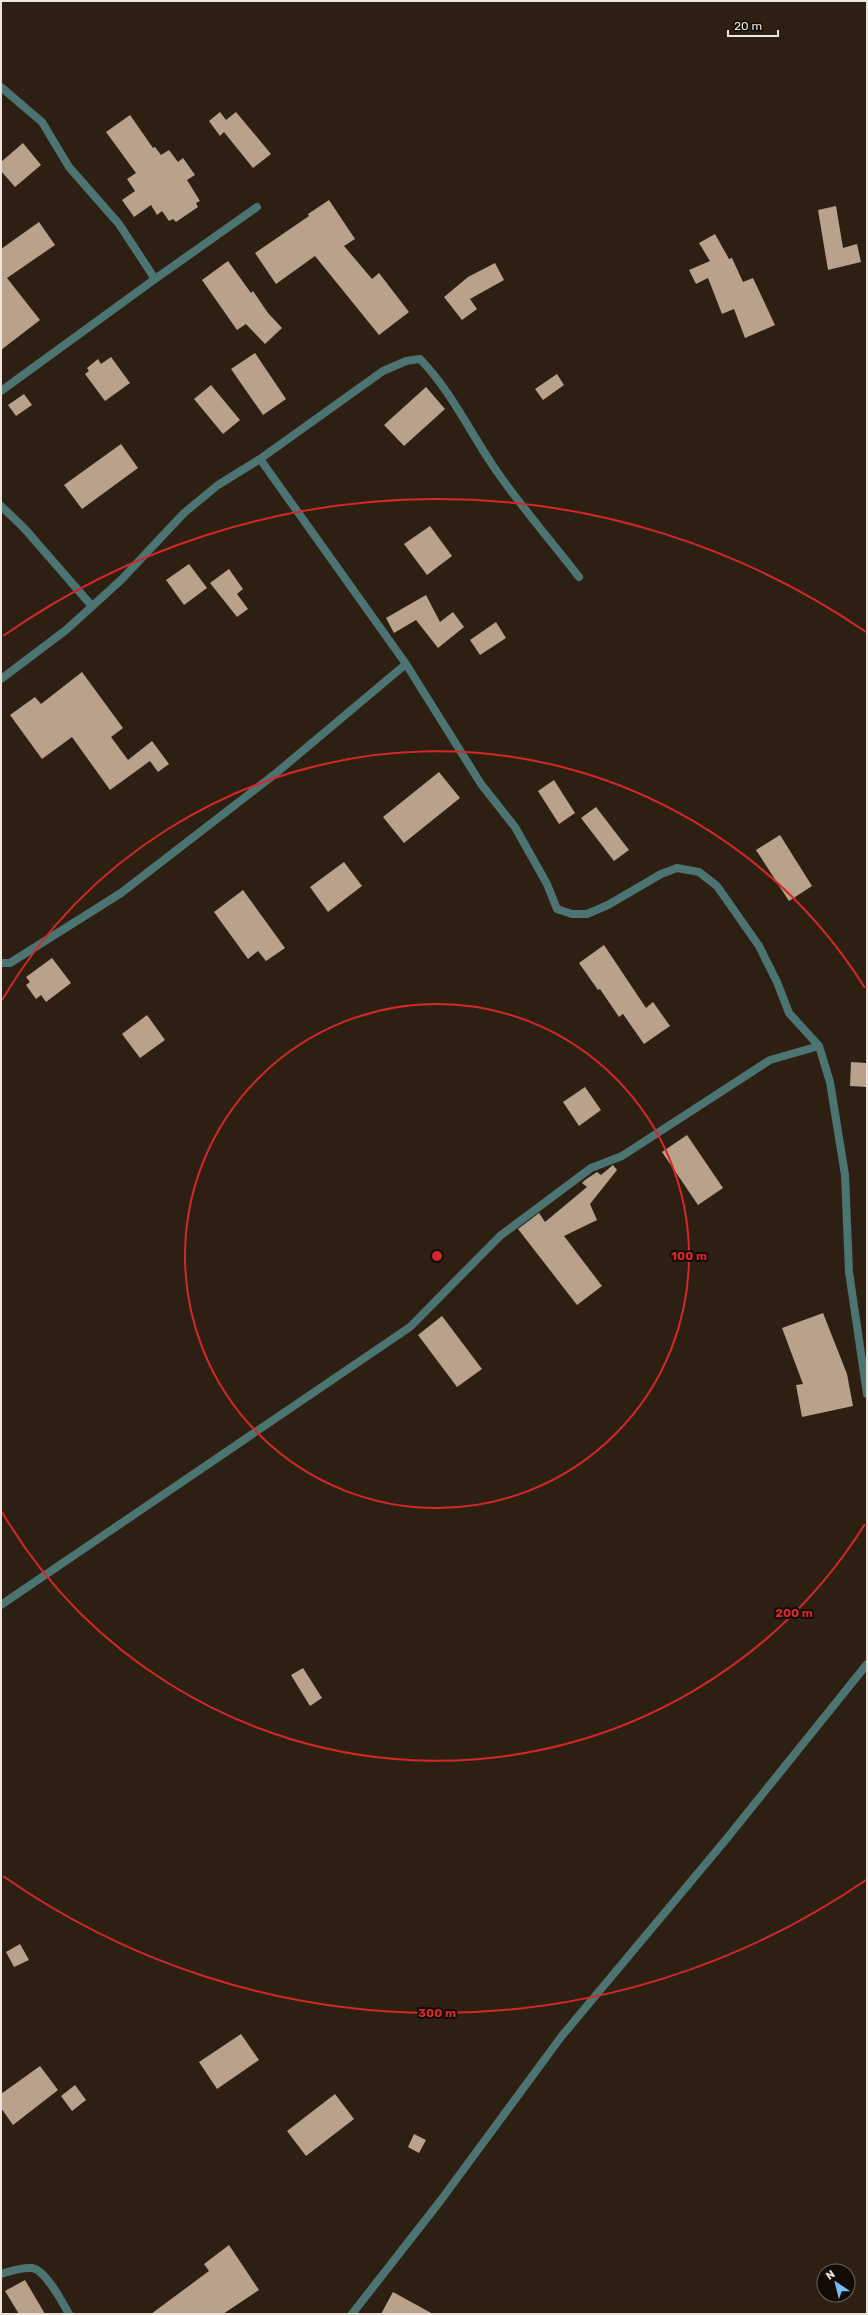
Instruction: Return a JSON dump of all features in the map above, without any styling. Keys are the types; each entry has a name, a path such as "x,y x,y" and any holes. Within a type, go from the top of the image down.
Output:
{"street":[{"path":"1,87 42,122 70,167 119,224 155,279"},
{"path":"1,391 257,207"},
{"path":"1,679 66,630 91,605 121,580 184,513 218,486 260,459 383,371 406,361 420,359 454,400 497,472 579,577"},
{"path":"260,459 406,664 481,784 515,827 547,884 557,909 572,914 587,914 608,905 661,874 677,868 700,872 717,886 755,940 777,982 789,1013 819,1046 830,1082 845,1175 849,1272 867,1394"},
{"path":"1,506 24,528 91,605"},
{"path":"1,963 10,963 121,893 275,774 406,664"},
{"path":"1,1605 410,1327 500,1236 591,1168 622,1156 770,1060 819,1046"},
{"path":"352,2314 441,2200 561,2037 728,1837 867,1664"},
{"path":"1,2274 18,2269 34,2268 44,2275 69,2314"}],"building":[{"path":"220,112 226,120 236,112 271,154 253,168 224,132 220,136 209,121"},
{"path":"130,115 153,148 155,147 161,155 169,150 178,162 183,158 195,175 187,180 200,201 196,203 198,207 176,222 173,219 169,221 162,211 157,215 151,205 134,217 122,200 135,191 127,179 136,173 106,132"},
{"path":"23,143 41,165 15,187 1,171 1,162"},
{"path":"329,200 355,239 344,246 372,279 379,273 409,312 379,335 315,256 276,284 255,253 309,216 308,214"},
{"path":"836,206 843,248 857,244 861,262 828,270 818,210"},
{"path":"39,222 55,245 7,278 40,320 1,350 1,249"},
{"path":"715,234 729,259 732,258 743,282 753,278 775,325 745,338 734,309 722,314 708,278 696,284 689,270 710,261 699,243"},
{"path":"228,261 251,293 253,291 268,313 282,328 265,344 246,324 237,330 202,280"},
{"path":"495,263 504,280 470,299 477,309 462,320 444,297 468,277"},
{"path":"255,353 286,399 263,415 231,369"},
{"path":"111,357 130,383 105,401 85,374 89,371 87,368 98,359 101,364"},
{"path":"557,374 564,385 543,400 535,389"},
{"path":"211,385 240,420 223,434 194,399"},
{"path":"426,387 445,409 404,446 384,425"},
{"path":"24,394 32,405 16,416 8,405"},
{"path":"121,444 138,468 82,509 64,485"},
{"path":"430,526 452,556 427,575 404,544"},
{"path":"189,564 207,588 184,605 166,580"},
{"path":"229,569 243,589 237,594 248,609 237,617 210,583"},
{"path":"426,595 440,622 453,612 464,627 438,648 416,620 394,633 386,618"},
{"path":"496,622 506,638 480,655 470,640"},
{"path":"82,672 123,728 111,737 128,760 152,741 169,764 158,772 150,761 110,790 72,737 42,759 10,715 35,697 41,704"},
{"path":"439,772 460,798 404,843 383,817"},
{"path":"554,780 575,813 559,824 538,791"},
{"path":"596,807 629,850 614,861 581,818"},
{"path":"780,835 812,886 789,901 756,850"},
{"path":"344,862 362,886 328,912 310,887"},
{"path":"243,890 285,948 266,961 258,951 248,959 214,912"},
{"path":"604,945 646,1008 653,1002 670,1026 644,1044 623,1014 619,1017 600,989 598,990 579,963"},
{"path":"52,958 71,983 46,1002 41,995 36,999 26,985 30,982 26,977"},
{"path":"147,1015 165,1040 140,1058 122,1034"},
{"path":"851,1062 867,1063 867,1087 850,1086"},
{"path":"585,1087 601,1110 579,1126 563,1102"},
{"path":"687,1135 723,1188 698,1205 662,1152"},
{"path":"613,1165 617,1170 590,1204 597,1220 564,1236 602,1286 577,1305 518,1229 539,1213 545,1222 587,1187 582,1183 585,1180 597,1172 601,1175"},
{"path":"823,1313 847,1374 853,1406 802,1417 796,1385 803,1384 782,1328"},
{"path":"442,1316 482,1369 457,1387 418,1335"},
{"path":"303,1668 322,1698 310,1706 291,1675"},
{"path":"20,1944 29,1960 14,1967 6,1952"},
{"path":"241,2034 259,2060 217,2089 199,2062"},
{"path":"40,2066 58,2090 13,2125 1,2108 1,2094"},
{"path":"75,2085 86,2100 72,2111 61,2096"},
{"path":"335,2094 354,2119 306,2156 287,2131"},
{"path":"414,2134 426,2140 419,2153 408,2147"},
{"path":"229,2245 259,2290 223,2314 151,2314 209,2271 204,2264"},
{"path":"25,2280 45,2314 19,2314 5,2291"},
{"path":"393,2292 433,2314 381,2314"}]}
